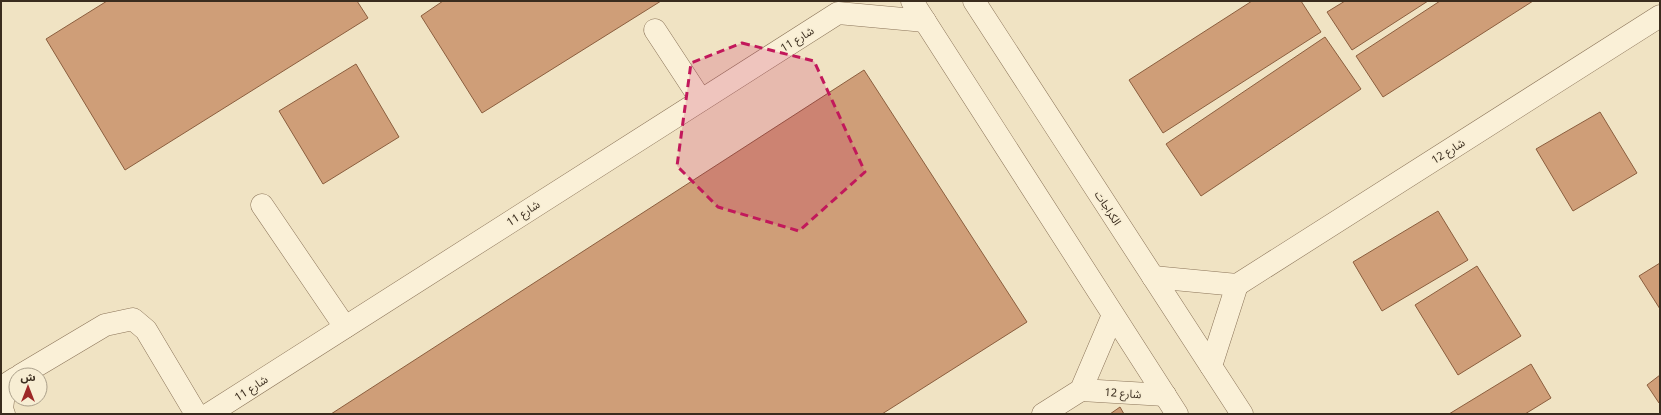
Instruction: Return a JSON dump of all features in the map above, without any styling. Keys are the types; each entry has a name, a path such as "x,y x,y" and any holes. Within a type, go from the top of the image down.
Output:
{"street":[{"path":"912,1 1177,414"},
{"name":"الكراجات","path":"974,1 1242,414"},
{"name":"شارع 11","path":"210,414 701,100 840,7 925,21"},
{"name":"شارع 12","path":"1237,285 1660,16"},
{"path":"655,30 701,100"},
{"path":"262,206 345,327"},
{"path":"1153,277 1237,285 1211,366"},
{"path":"1043,414 1081,390 1113,315"},
{"path":"34,367 105,325 133,319 146,330 196,414"},
{"path":"4,414 2,409 5,385 8,383"},
{"name":"شارع 12","path":"1081,390 1165,395"}],"highlighted area":[{"path":"742,43 814,61 865,172 799,231 718,207 677,166 691,63"}],"building":[{"path":"107,1 357,1 368,18 125,170 46,39"},
{"path":"443,1 661,1 482,113 421,16"},
{"path":"1252,1 1301,1 1321,32 1163,133 1129,80"},
{"path":"1345,1 1428,1 1352,50 1327,12"},
{"path":"1440,1 1533,1 1383,97 1356,56"},
{"path":"1325,37 1361,89 1201,196 1166,144"},
{"path":"356,64 399,137 323,184 279,111"},
{"path":"864,70 1027,322 882,414 331,414"},
{"path":"1600,112 1637,173 1573,211 1536,149"},
{"path":"1438,211 1468,260 1382,311 1353,262"},
{"path":"1660,263 1660,309 1639,276"},
{"path":"1477,266 1521,336 1458,375 1415,305"},
{"path":"1531,364 1551,398 1525,414 1449,414"},
{"path":"1660,375 1660,403 1659,403 1647,385"},
{"path":"1120,407 1124,414 1110,414"}]}
